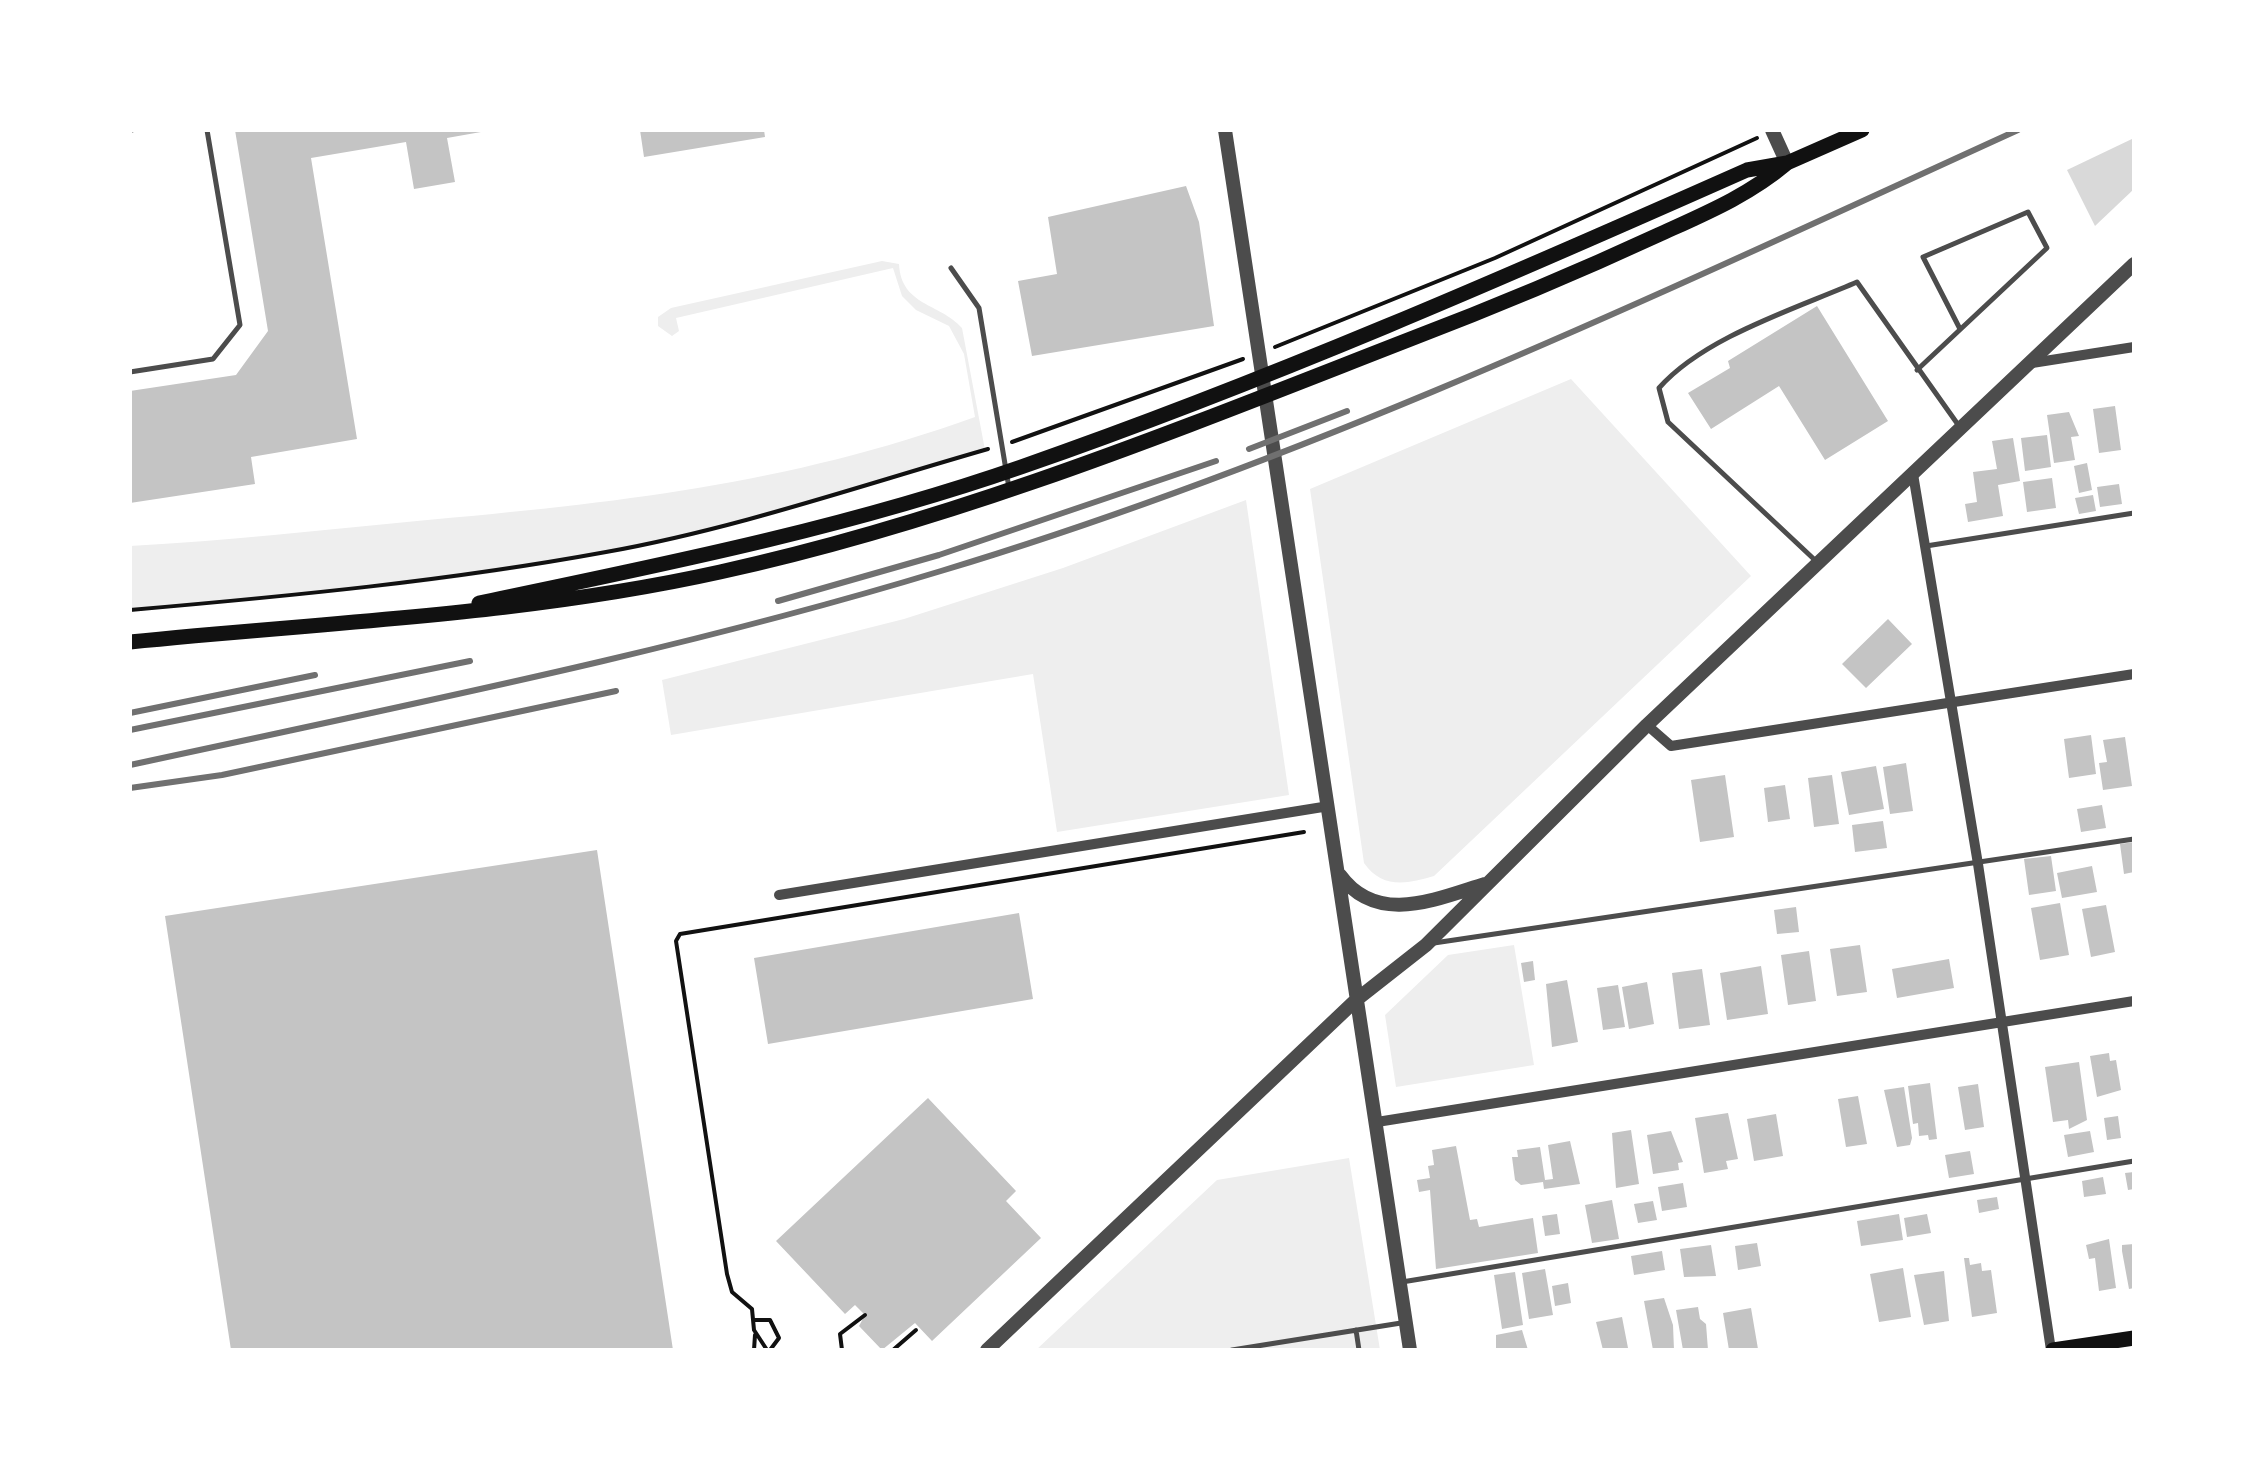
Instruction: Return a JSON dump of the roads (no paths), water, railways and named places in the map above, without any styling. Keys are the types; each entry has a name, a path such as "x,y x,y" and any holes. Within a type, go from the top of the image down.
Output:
{"main road":[{"path":"130,642 525,608 719,573 859,538 1010,492 1600,262 1755,190 1787,164 1862,130"},
{"path":"416,616 837,522 1007,472 1464,296 1747,170 1787,164"},
{"path":"2052,1350 2134,1338"}],"street":[{"path":"1225,130 1410,1350"},
{"path":"1772,130 1787,164"},
{"path":"987,1350 1356,1000 1426,945 1647,725 2134,264"},
{"path":"2032,363 2134,347"},
{"path":"1913,474 1978,864 2052,1350"},
{"path":"1647,725 1671,746 2134,674"},
{"path":"780,896 1329,806"},
{"path":"1338,873 1361,897 1388,906 1425,902 1490,882"},
{"path":"1377,1122 2134,1000"}],"lane":[{"path":"130,372 213,359 240,325 207,130"},
{"path":"1918,370 2047,248 2028,212 1923,257 1960,329"},
{"path":"951,268 978,308 1010,492"},
{"path":"1819,564 1668,422 1659,388 1678,366 1857,282 1961,429"},
{"path":"1926,546 2134,513"},
{"path":"1426,945 2134,838"},
{"path":"1400,1283 2134,1161"},
{"path":"1232,1350 1406,1323"},
{"path":"1356,1330 1359,1350"}],"railway":[{"path":"130,765 740,627 941,571 1080,526 1352,425 1487,369 2018,130"},
{"path":"1249,449 1347,411"},
{"path":"778,601 939,555 1216,461"},
{"path":"130,730 470,661"},
{"path":"130,713 315,675"},
{"path":"130,788 222,775 616,691"}]}
